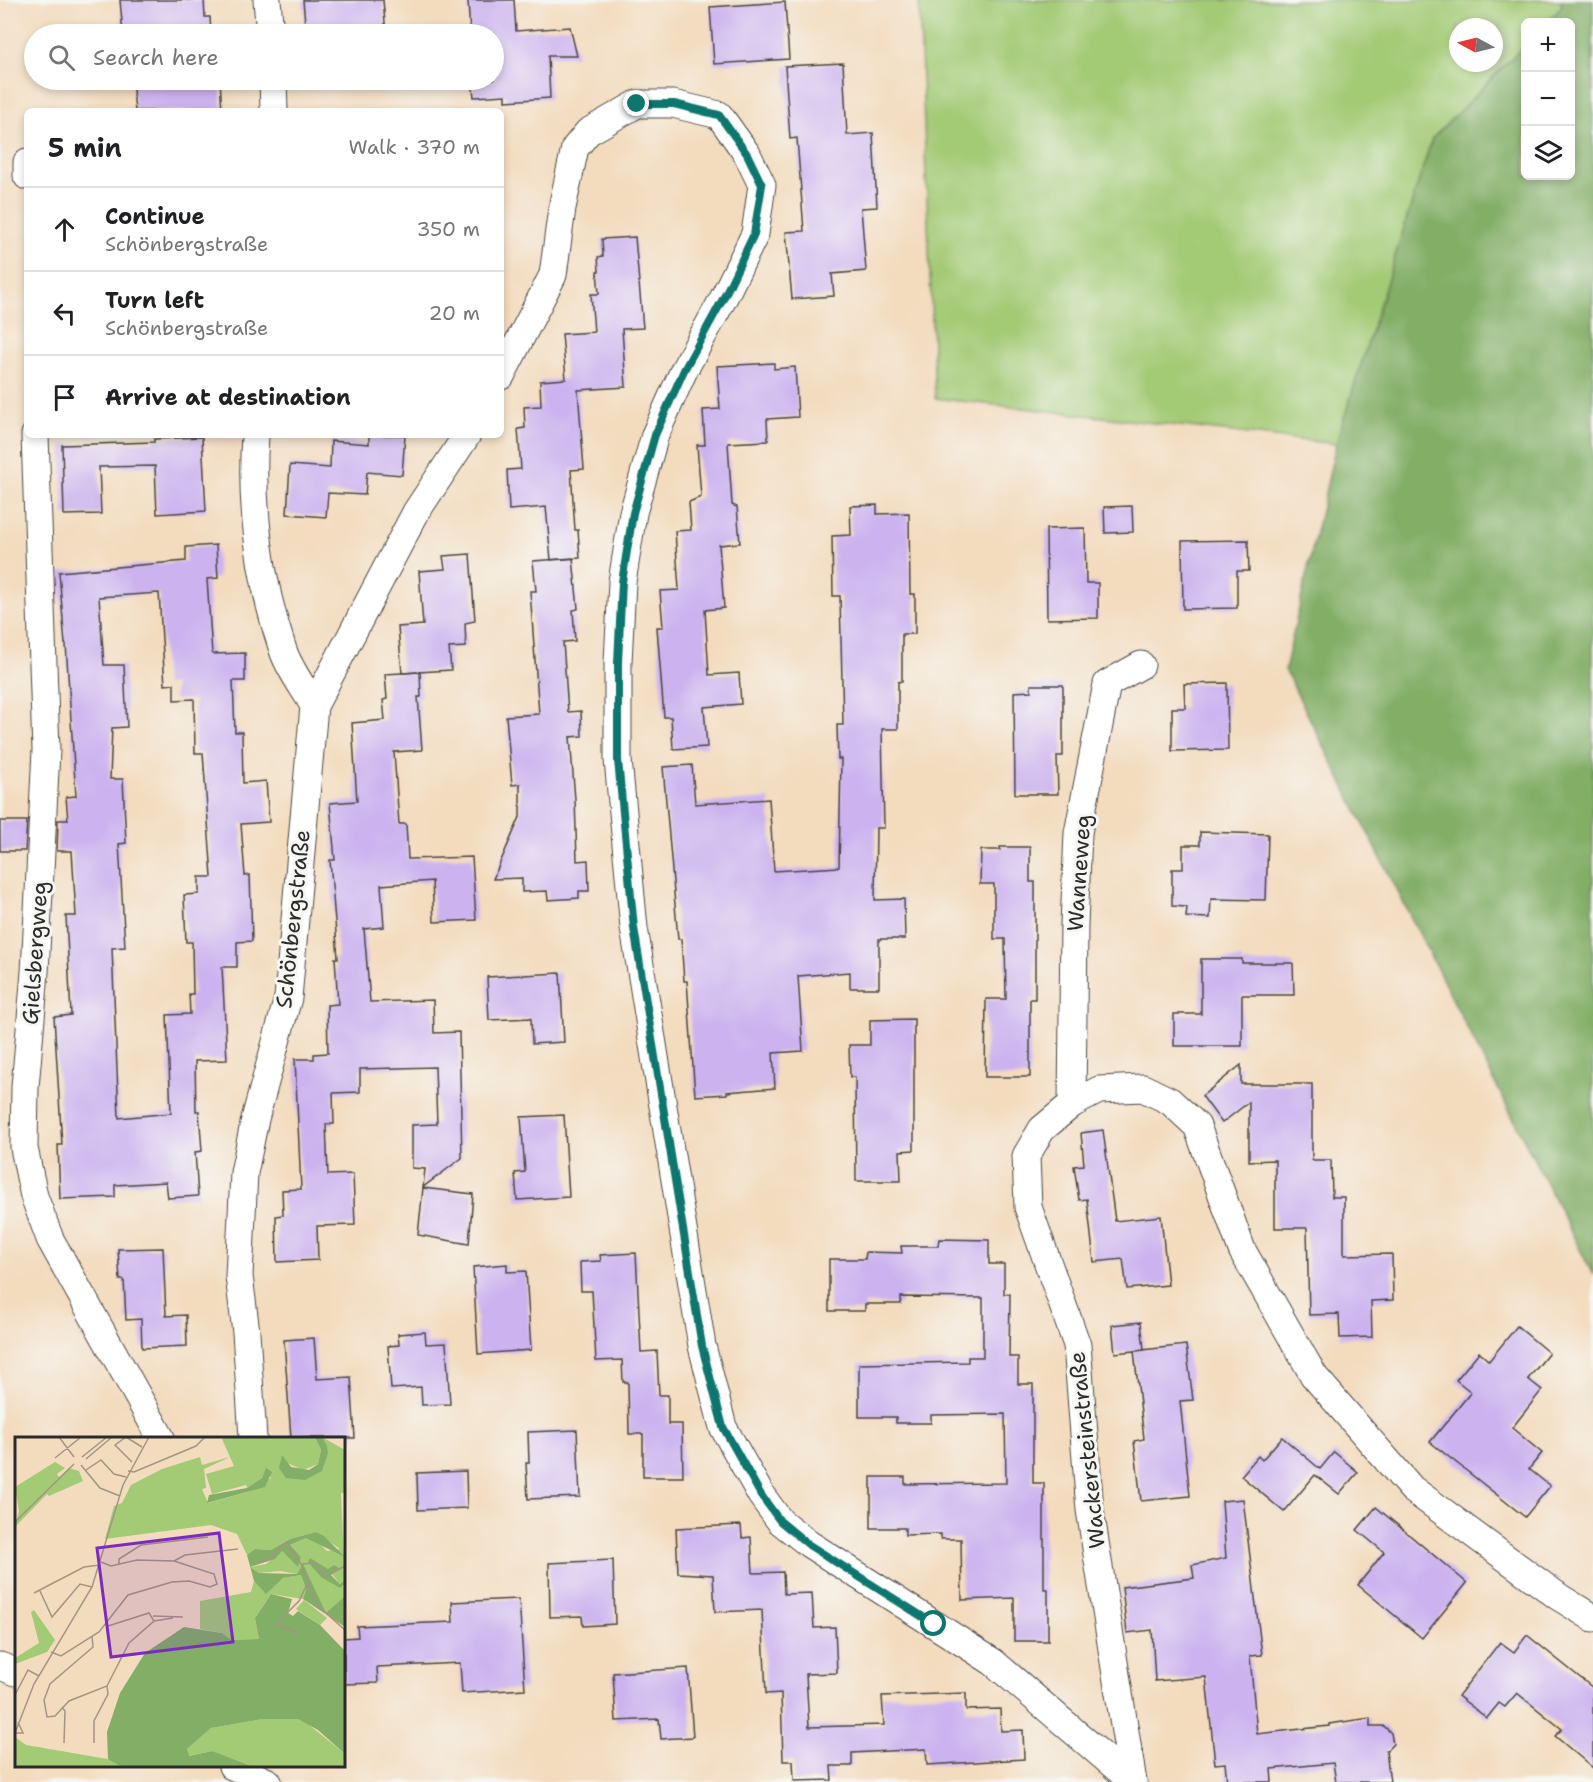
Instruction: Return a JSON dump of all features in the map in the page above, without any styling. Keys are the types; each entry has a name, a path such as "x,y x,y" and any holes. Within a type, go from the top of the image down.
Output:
{"street":[{"path":"267,0 269,24"},
{"path":"273,90 274,108"},
{"path":"504,370 553,275 562,208 575,147 588,132 637,104 674,104 719,115 747,154 762,185 754,234 723,299 684,370 655,435 633,513 622,582 618,662 618,760 634,928 702,1346 723,1427 761,1495 780,1521 809,1545 993,1662 1133,1782"},
{"name":"Gielsbergweg","path":"35,438 46,750 35,972 25,1087 24,1148 34,1196 51,1239 160,1437"},
{"path":"255,438 253,464 256,528 265,582 283,652 314,706"},
{"name":"Schönbergstraße","path":"253,1437 246,1332 239,1276 244,1173 255,1119 288,998 314,706 416,512 465,438"},
{"name":"Wanneweg","path":"1072,1104 1074,925 1078,833 1107,684 1141,665"},
{"name":"Wackersteinstraße","path":"1133,1782 1090,1510 1077,1346 1028,1207 1026,1156 1042,1129 1072,1104 1099,1090 1143,1088 1170,1101 1197,1126 1242,1250 1314,1376 1412,1489 1559,1597 1593,1618"},
{"path":"0,1665 15,1672"},
{"path":"236,1772 268,1782"}],"green space":[{"path":"919,0 1562,0 1561,8 1551,18 1521,18 1521,49 1503,67 1503,18 1449,18 1449,72 1498,72 1432,139 1336,444 935,398"},
{"path":"1562,0 1593,0 1593,1275 1285,670 1336,444 1432,139 1498,72 1503,72 1503,67 1521,49 1521,180 1575,180 1575,18 1551,18 1561,8"}],"building":[{"path":"120,0 204,0 205,17 210,17 210,24 122,24"},
{"path":"303,0 383,0 385,24 305,24"},
{"path":"468,0 514,0 516,31 570,27 577,56 548,56 550,98 506,101 506,95 474,97 473,90 504,90 504,24 469,24"},
{"path":"785,2 789,59 714,64 710,7"},
{"path":"843,63 847,135 873,133 877,207 861,208 866,271 832,274 834,296 792,299 786,232 804,231 797,138 790,139 785,66"},
{"path":"133,90 221,90 222,108 135,108"},
{"path":"635,237 643,328 622,329 626,387 578,390 584,469 571,470 575,530 578,530 580,558 551,560 546,507 509,510 507,470 521,469 518,429 525,428 524,407 541,406 540,381 566,379 562,334 594,332 591,294 599,294 597,271 599,271 598,257 603,256 602,239"},
{"path":"774,363 774,369 795,367 798,417 767,419 768,441 728,443 732,505 737,507 740,543 719,545 724,608 705,610 709,675 739,673 741,704 704,707 707,747 673,749 671,717 664,717 657,627 663,627 660,591 679,590 675,531 691,530 689,502 701,497 697,445 705,445 703,410 720,409 717,366"},
{"path":"202,438 206,511 157,514 155,466 99,467 101,514 64,515 62,445 154,442 154,439"},
{"path":"369,438 405,438 402,475 367,472 365,495 328,493 326,517 287,514 290,465 330,468 331,441 369,444"},
{"path":"877,505 877,514 909,513 910,594 915,594 915,634 902,634 902,681 898,682 898,729 882,729 884,828 876,828 875,900 904,899 905,939 879,939 879,988 850,988 850,972 798,976 803,1051 773,1053 775,1088 695,1096 687,981 684,981 681,939 678,939 663,767 692,765 695,804 769,799 774,871 839,867 841,759 838,759 837,725 843,725 840,596 833,596 832,536 851,535 850,506"},
{"path":"1132,506 1133,532 1105,533 1104,507"},
{"path":"1085,528 1086,583 1098,583 1098,618 1047,619 1046,529"},
{"path":"1248,540 1249,571 1237,571 1237,608 1183,609 1182,541"},
{"path":"216,545 218,578 207,579 212,654 245,653 245,681 233,681 235,732 242,732 243,783 266,781 269,822 241,824 245,876 250,875 252,941 237,942 237,967 222,967 227,1060 195,1061 196,1111 199,1111 202,1151 195,1152 198,1196 168,1198 166,1182 115,1185 115,1197 60,1199 58,1145 62,1145 54,1017 71,1015 66,916 76,916 72,851 57,851 58,820 68,820 66,797 76,796 59,572 186,561 186,547","holes":["159,593 165,685 174,684 174,700 194,699 195,753 203,753 212,877 199,877 199,894 184,895 186,942 192,942 193,994 189,994 190,1014 167,1015 171,1113 119,1118 112,948 125,947 119,844 126,843 123,779 110,779 112,728 127,727 124,665 104,665 99,597"]},
{"path":"470,554 475,621 465,623 466,647 449,648 451,670 402,673 398,627 423,625 419,571 445,569 443,556"},
{"path":"573,558 578,609 573,610 575,641 563,642 568,712 581,711 582,736 570,737 577,861 588,860 589,891 579,891 579,898 548,900 547,891 522,892 522,878 493,879 520,817 520,784 512,785 506,716 539,714 530,591 536,591 533,561"},
{"path":"420,672 421,697 418,697 422,750 394,752 399,824 406,824 408,859 472,857 476,920 434,922 432,881 381,885 384,927 364,929 370,1002 433,1000 434,1033 459,1032 462,1158 423,1187 425,1169 412,1168 412,1125 437,1124 435,1067 360,1069 360,1092 333,1093 334,1124 326,1124 328,1175 353,1174 355,1225 317,1226 318,1260 277,1262 276,1216 283,1215 282,1190 301,1189 295,1059 314,1059 314,1054 328,1053 327,1005 338,1004 335,958 338,958 330,860 335,860 330,803 357,801 352,723 385,720 383,700 387,699 385,674"},
{"path":"1227,683 1228,750 1172,751 1172,708 1185,708 1184,684"},
{"path":"1031,685 1063,685 1063,756 1057,756 1058,794 1015,794 1014,692 1031,691"},
{"path":"0,821 27,821 25,851 0,851"},
{"path":"1200,832 1268,834 1266,900 1211,899 1210,918 1186,917 1187,907 1172,906 1172,869 1183,869 1183,845 1200,845"},
{"path":"1000,847 1030,847 1030,882 1035,882 1035,999 1030,999 1030,1077 985,1077 986,999 1006,999 1005,939 994,939 994,884 980,884 981,850 1000,850"},
{"path":"1201,959 1242,959 1242,963 1293,963 1294,995 1242,995 1242,1046 1174,1046 1174,1014 1201,1014"},
{"path":"560,973 564,1042 532,1044 531,1018 489,1020 487,977"},
{"path":"914,1019 914,1150 900,1151 901,1181 856,1181 855,1077 850,1077 849,1045 870,1045 870,1020"},
{"path":"1241,1065 1241,1084 1312,1084 1312,1160 1331,1160 1332,1197 1344,1197 1344,1255 1392,1254 1393,1300 1371,1301 1372,1337 1340,1338 1339,1314 1309,1315 1307,1228 1275,1228 1275,1160 1249,1161 1249,1102 1222,1123 1202,1096"},
{"path":"564,1115 569,1197 517,1200 515,1173 525,1172 521,1117"},
{"path":"1103,1130 1115,1221 1161,1216 1168,1285 1127,1289 1123,1259 1094,1262 1087,1199 1079,1200 1074,1166 1084,1165 1081,1133"},
{"path":"423,1188 473,1194 469,1244 418,1235"},
{"path":"939,1239 989,1240 989,1264 1004,1264 1004,1294 1010,1294 1009,1357 1018,1357 1018,1384 1033,1384 1033,1483 1044,1483 1044,1589 1048,1589 1048,1641 1014,1641 1014,1598 962,1600 961,1539 941,1539 941,1534 905,1535 905,1528 871,1528 871,1477 905,1477 905,1484 1006,1483 1005,1414 931,1415 931,1423 896,1423 896,1417 859,1417 859,1364 968,1362 968,1357 983,1357 983,1298 901,1297 901,1304 865,1304 865,1311 829,1311 829,1259 865,1259 866,1252 902,1253 901,1246 938,1246"},
{"path":"163,1248 166,1316 186,1315 187,1346 142,1348 141,1319 126,1320 124,1280 120,1280 118,1249"},
{"path":"636,1253 641,1352 657,1351 659,1395 668,1395 668,1424 682,1424 683,1477 643,1477 643,1434 629,1434 628,1382 623,1382 622,1360 596,1361 592,1291 581,1291 580,1262 601,1261 600,1255"},
{"path":"507,1264 507,1272 526,1271 531,1350 478,1354 473,1267"},
{"path":"1141,1322 1144,1350 1115,1353 1112,1325"},
{"path":"1517,1326 1549,1353 1528,1379 1542,1390 1512,1428 1542,1453 1529,1469 1550,1486 1525,1517 1430,1442 1471,1392 1456,1380 1479,1352 1489,1361"},
{"path":"425,1332 426,1344 446,1343 450,1404 422,1405 421,1387 391,1389 388,1346 399,1345 398,1334"},
{"path":"314,1338 317,1379 351,1377 355,1438 291,1437 284,1340"},
{"path":"1186,1345 1193,1400 1180,1401 1190,1496 1141,1501 1134,1441 1144,1439 1134,1351"},
{"path":"577,1430 580,1497 528,1499 526,1463 529,1463 528,1432"},
{"path":"1282,1437 1320,1469 1334,1452 1358,1472 1339,1494 1315,1475 1284,1512 1241,1476 1258,1456 1262,1460"},
{"path":"466,1471 467,1508 418,1510 417,1473"},
{"path":"1243,1499 1262,1655 1250,1656 1257,1734 1329,1726 1329,1724 1370,1718 1370,1726 1384,1726 1391,1733 1393,1744 1386,1751 1390,1782 1336,1782 1333,1763 1271,1769 1272,1782 1227,1782 1225,1763 1215,1764 1206,1677 1155,1681 1152,1630 1127,1633 1122,1587 1194,1578 1192,1565 1226,1558 1222,1501"},
{"path":"1376,1507 1467,1583 1422,1638 1358,1585 1384,1552 1357,1530"},
{"path":"741,1525 742,1538 751,1537 753,1573 783,1572 784,1594 812,1593 814,1628 835,1627 837,1673 806,1674 809,1727 884,1725 882,1696 966,1693 966,1710 1000,1709 1001,1731 1023,1730 1024,1759 927,1765 926,1749 852,1753 852,1766 831,1766 832,1780 794,1781 793,1761 783,1761 781,1693 766,1694 762,1610 715,1612 713,1575 678,1573 676,1528"},
{"path":"613,1560 615,1624 583,1626 582,1616 550,1617 549,1563"},
{"path":"519,1599 525,1689 462,1693 460,1663 377,1667 378,1683 345,1684 345,1638 358,1637 357,1626 453,1622 452,1602"},
{"path":"1527,1635 1593,1688 1593,1768 1555,1736 1562,1729 1517,1693 1505,1707 1499,1703 1487,1718 1458,1696 1500,1642 1514,1652"},
{"path":"688,1668 693,1737 661,1739 659,1719 616,1721 613,1673"}],"route":[{"path":"637,104 674,104 719,115 747,154 762,185 754,234 736,274 684,370 655,435 633,513 622,582 618,662 618,760 634,928 702,1346 723,1427 761,1495 780,1521 809,1545 934,1624"}]}
